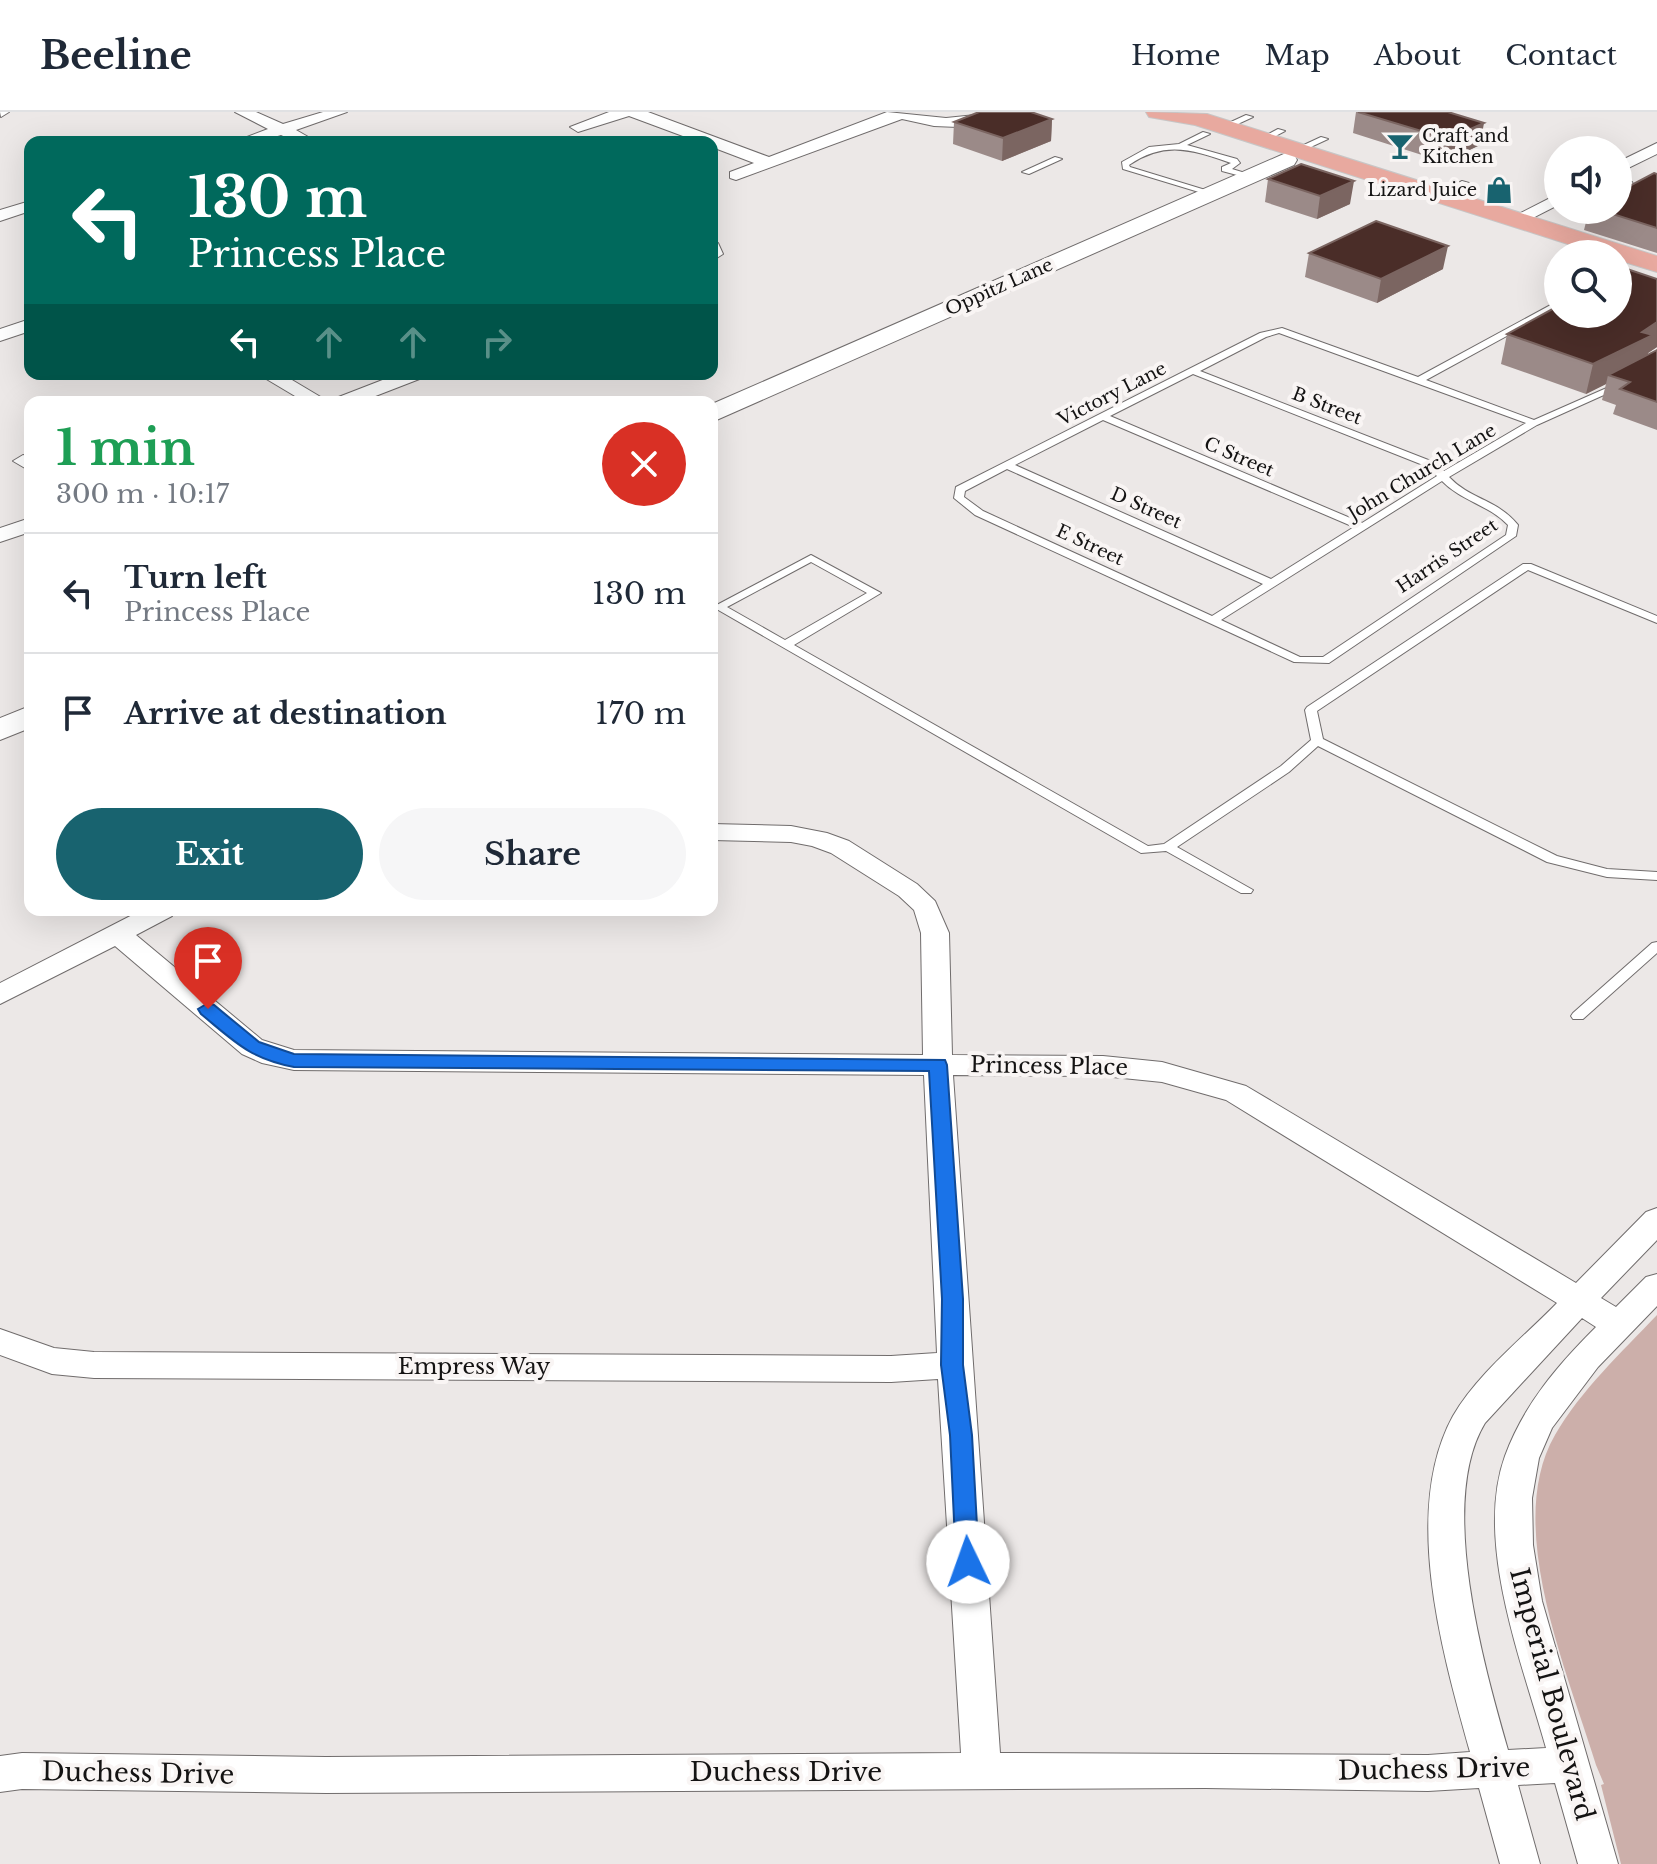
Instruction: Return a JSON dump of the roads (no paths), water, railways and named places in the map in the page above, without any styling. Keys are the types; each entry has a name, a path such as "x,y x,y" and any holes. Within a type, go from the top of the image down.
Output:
{"main road":[{"path":"1157,112 1180,126 1272,135 1292,155 1544,242"},
{"path":"1215,130 1304,159 1376,175 1656,266"},
{"path":"1632,267 1656,266"}],"street":[{"path":"243,112 296,136"},
{"path":"262,136 339,112"},
{"path":"578,127 625,112"},
{"path":"634,112 698,136"},
{"path":"736,175 898,113 931,122 961,123 997,112"},
{"path":"718,144 769,163"},
{"path":"1632,161 1657,148"},
{"name":"Oppitz Lane","path":"718,411 1249,177 1292,155"},
{"path":"1517,219 1544,206"},
{"path":"0,216 24,208"},
{"path":"0,335 24,327"},
{"path":"279,380 308,396"},
{"path":"358,396 400,380"},
{"path":"0,536 24,526"},
{"path":"0,730 24,719"},
{"path":"718,832 791,834 840,847 908,890 926,907 935,933 938,1065 953,1311 952,1365 961,1435 976,1721 982,1771"},
{"path":"0,995 152,916"},
{"name":"Princess Place","path":"118,935 252,1047 272,1056 294,1060 1133,1068 1198,1081 1236,1093 1619,1325"},
{"path":"1520,1864 1494,1769 1453,1592 1448,1539 1448,1487 1461,1434 1491,1392 1657,1220"},
{"name":"Imperial Boulevard","path":"1598,1864 1524,1601 1514,1558 1511,1516 1517,1477 1535,1422 1577,1367 1657,1286"},
{"name":"Empress Way","path":"0,1342 52,1361 94,1365 891,1369 952,1365"},
{"name":"Duchess Drive","path":"0,1774 22,1771 342,1775 982,1771 1428,1773 1572,1764"}],"lane":[{"path":"1209,194 1127,169 1125,164 1165,146 1183,144 1249,117"},
{"path":"1292,155 1324,139"},
{"path":"1183,144 1234,161 1236,163 1225,169 1249,177"},
{"path":"1026,172 1058,159"},
{"path":"1440,195 1465,183"},
{"path":"1418,381 1544,312"},
{"name":"Victory Lane","path":"959,495 960,489 1263,335 1279,330 1418,381"},
{"name":"B Street","path":"1193,371 1432,465 1445,477"},
{"path":"1418,381 1534,423"},
{"name":"John Church Lane","path":"1212,621 1534,423 1628,382"},
{"name":"C Street","path":"1103,417 1363,527"},
{"name":"D Street","path":"1008,466 1270,583"},
{"name":"Harris Street","path":"1325,661 1511,536 1510,519 1456,490 1445,477"},
{"name":"E Street","path":"959,495 979,513 1288,657 1325,661"},
{"path":"787,644 875,593 811,558 719,607 1146,850 1168,847 1285,769 1317,741"},
{"path":"1317,741 1311,710 1527,566 1657,620"},
{"path":"1317,741 1552,859 1607,873 1657,876"},
{"path":"1168,847 1246,890"},
{"path":"1578,1016 1657,946"}],"place":[{"name":"Craft and Kitchen","path":"1400,146"},
{"name":"Lizard Juice","path":"1499,190"}]}
